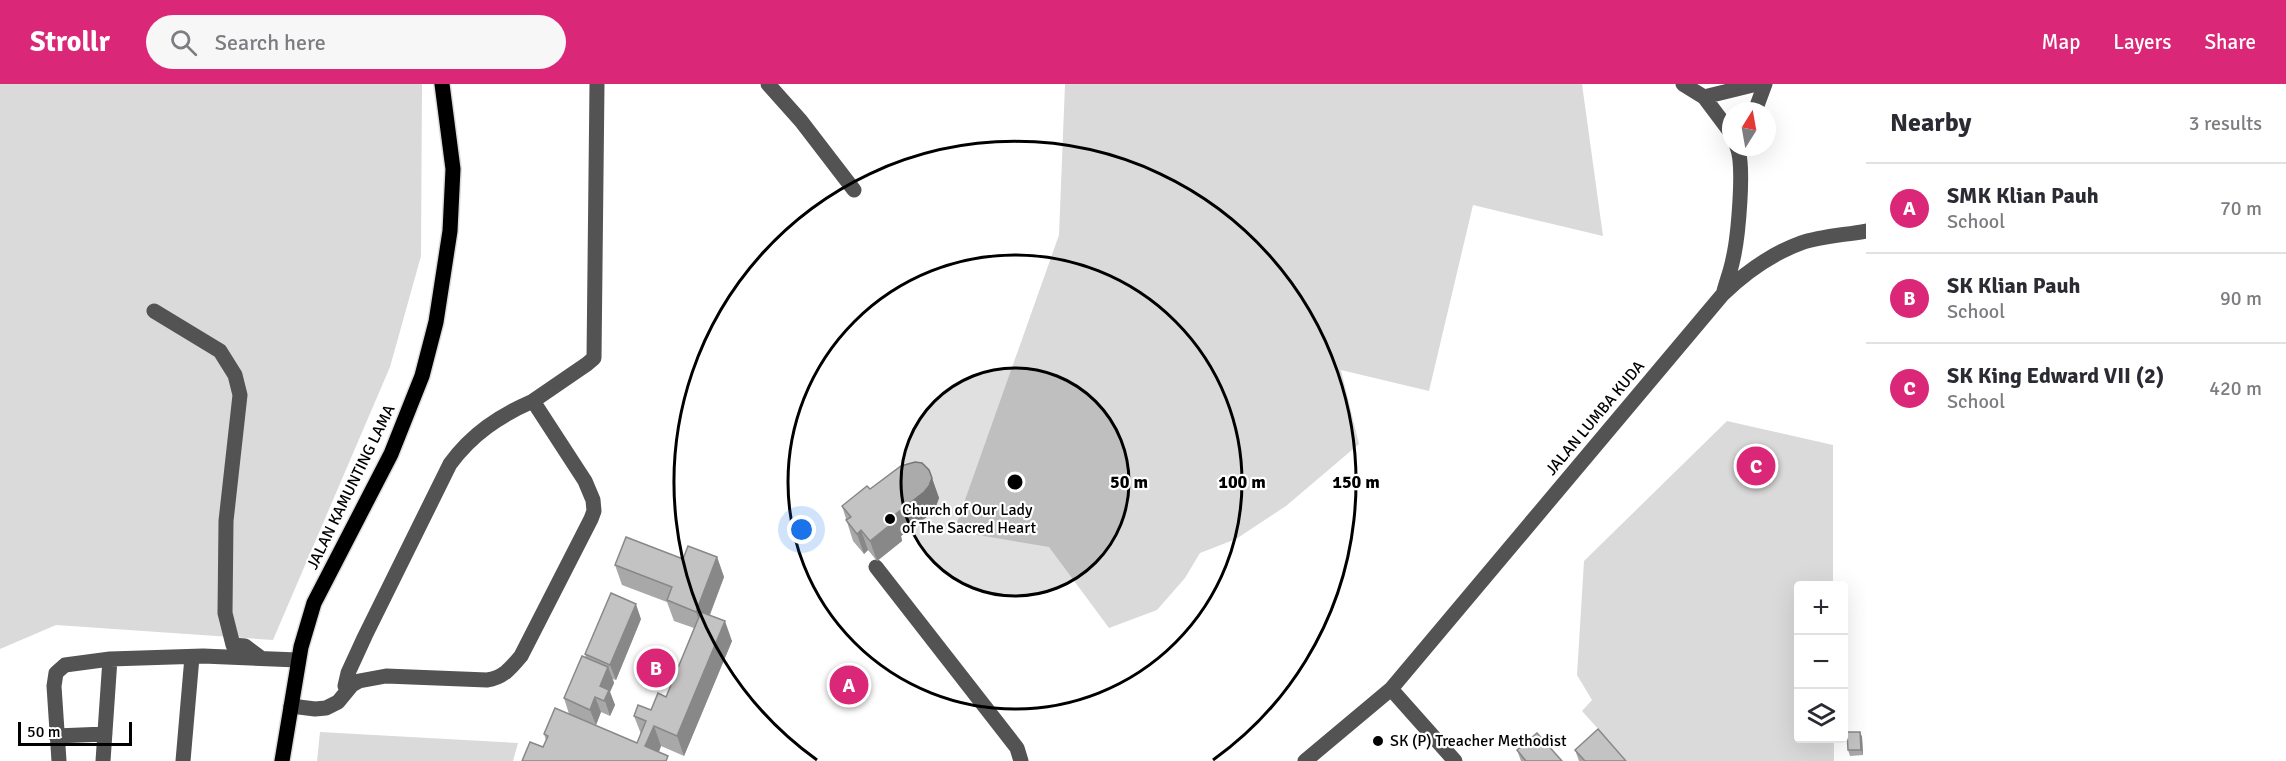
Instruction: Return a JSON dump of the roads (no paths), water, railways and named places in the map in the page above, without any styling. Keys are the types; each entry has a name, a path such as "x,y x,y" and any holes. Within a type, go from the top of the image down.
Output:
{"main road":[{"name":"JALAN KAMUNTING LAMA","path":"282,761 298,660 314,603 391,454 422,376 433,333 450,231 453,170 442,84"}],"street":[{"path":"347,690 345,686 348,673 450,464 479,431 507,413 533,401 594,358 596,346 597,84"},
{"path":"768,84 854,190"},
{"path":"1683,84 1704,96 1722,121"},
{"path":"1704,96 1757,84"},
{"path":"1758,102 1765,84"},
{"path":"1723,294 1734,257 1739,204 1739,156"},
{"name":"JALAN LUMBA KUDA","path":"1305,761 1391,689 1723,294 1740,277 1769,258 1794,246 1866,231"},
{"path":"154,311 219,351 235,375 240,395 226,521 225,614 233,645 244,646 261,658"},
{"path":"291,706 326,708 339,702 347,690 359,681 386,676 487,680 498,678 521,656 594,511 593,500 585,481 533,401"},
{"path":"876,567 1017,748 1021,761"},
{"path":"58,761 54,686 56,673 65,665 110,659 192,657 298,660"},
{"path":"183,761 192,657"},
{"path":"103,761 110,659"},
{"path":"1391,689 1455,761"},
{"path":"56,736 105,734"}],"place":[{"name":"SK King Edward VII (2)","path":"1756,466"},
{"name":"Church of Our Lady of The Sacred Heart","path":"890,519"},
{"name":"SK Klian Pauh","path":"656,668"},
{"name":"SMK Klian Pauh","path":"849,685"},
{"name":"SK (P) Treacher Methodist","path":"1378,741"}]}
